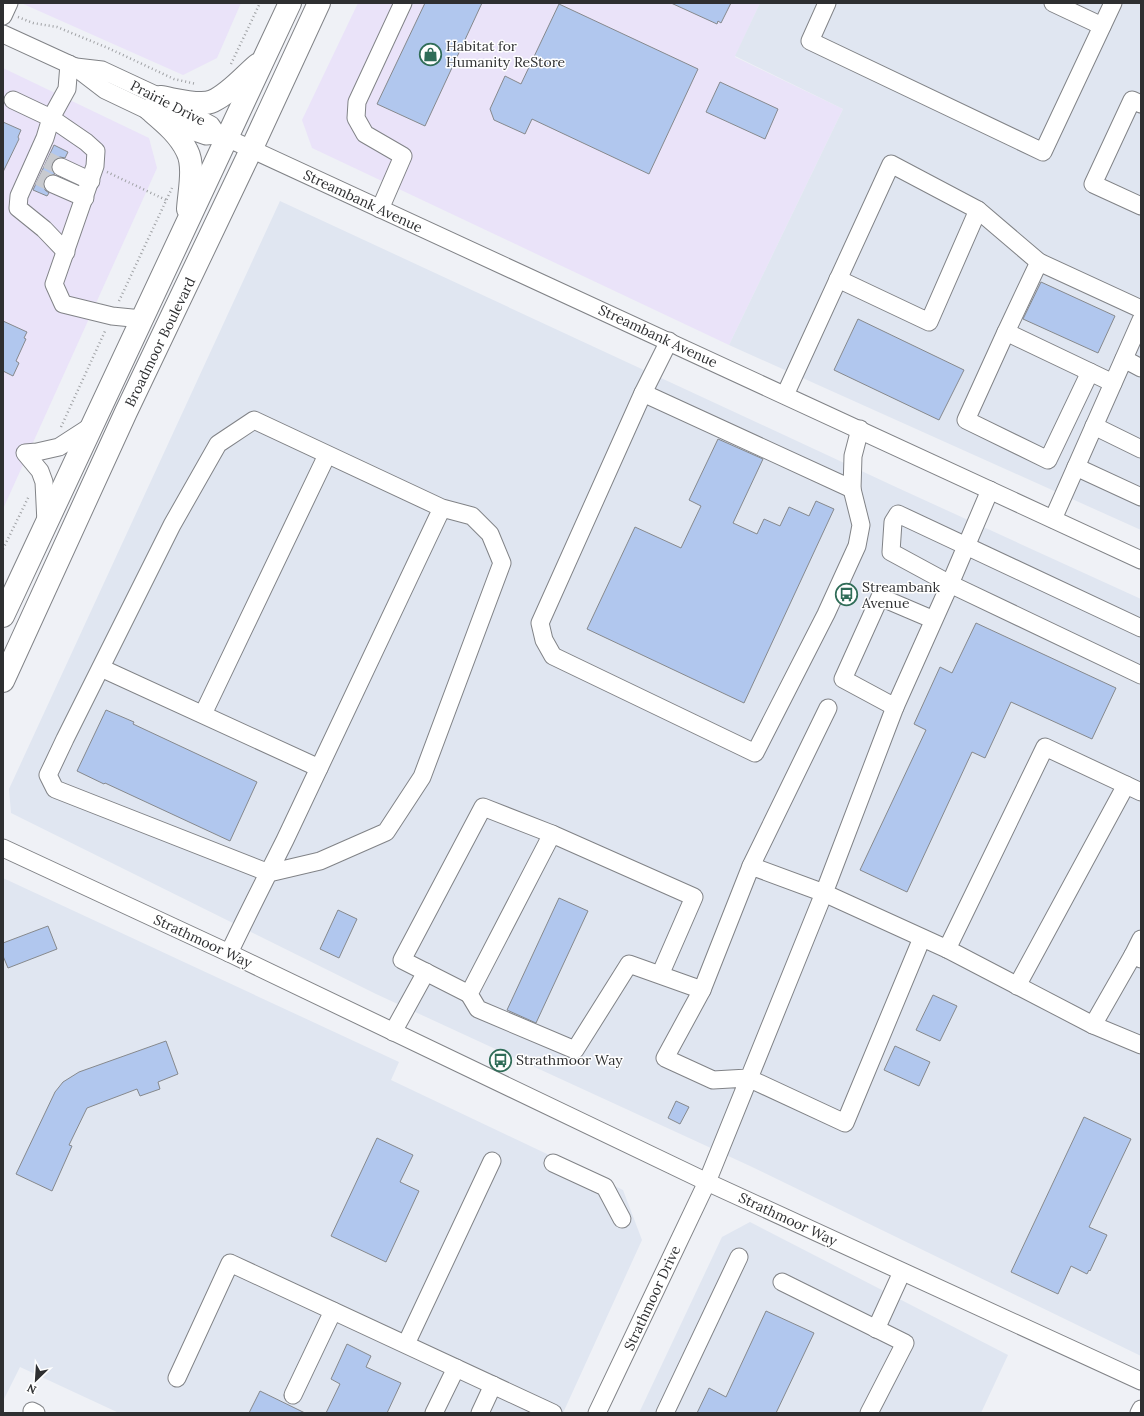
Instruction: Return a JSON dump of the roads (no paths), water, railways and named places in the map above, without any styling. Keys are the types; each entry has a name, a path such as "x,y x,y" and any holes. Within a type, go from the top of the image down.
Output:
{"main road":[{"name":"Broadmoor Boulevard","path":"4,613 187,224 222,137 290,3"},
{"name":"Broadmoor Boulevard","path":"3,681 126,412 251,150 319,3"},
{"path":"155,103 191,103 212,101 228,91 263,58"},
{"path":"155,103 188,152 191,170 187,224"}],"street":[{"path":"380,209 402,156 365,134 356,118 357,102 403,3"},
{"path":"828,3 810,41 1043,152 1113,3"},
{"path":"1053,3 1102,26"},
{"name":"Prairie Drive","path":"3,34 72,65 105,90 155,103 189,130 206,136 222,137"},
{"path":"66,252 44,229 18,208 20,196 40,178 48,161 45,138 51,118 67,89 72,65"},
{"path":"13,100 51,118 86,142 96,151 93,173 54,284 63,304 112,316 142,319"},
{"path":"1141,104 1132,100 1093,184 1141,206"},
{"name":"Streambank Avenue","path":"222,137 1141,560"},
{"path":"48,161 93,173"},
{"path":"785,395 891,164 978,210 1039,262 1141,309"},
{"path":"40,178 85,198"},
{"path":"838,279 929,322 978,210"},
{"path":"1039,262 966,420 1048,460 1090,372"},
{"path":"1053,519 1141,320"},
{"path":"1006,332 1113,383"},
{"path":"668,341 642,393 540,623 544,640 553,656 756,753 826,614 857,546 861,525 852,489 853,456 860,430"},
{"path":"1124,359 1141,368"},
{"path":"642,393 852,489"},
{"path":"254,420 442,508 472,516 490,534 502,563 422,777 386,832 320,861 269,873 55,789 48,775 172,525 218,444 254,420"},
{"path":"46,526 44,482 40,471 25,453 59,447 93,425"},
{"path":"1094,426 1141,449"},
{"path":"202,714 327,455"},
{"path":"1076,467 1141,497"},
{"name":"Strathmoor Drive","path":"597,1413 707,1182 824,893 895,706 950,584 990,490"},
{"path":"229,953 269,873 442,508"},
{"path":"1141,628 898,514 893,522 891,552 950,584 1141,675"},
{"path":"895,706 843,679 880,597 934,620"},
{"path":"101,668 319,768"},
{"path":"828,708 751,866 702,990 665,1058 713,1080 748,1078 845,1123 922,938"},
{"path":"947,949 1045,747 1134,789 1017,986"},
{"path":"660,975 694,897 552,834 483,807 402,960 469,994 478,1009 575,1050 629,964 702,990"},
{"path":"469,994 552,834"},
{"name":"Strathmoor Way","path":"3,848 229,953 707,1182 1141,1381"},
{"path":"751,866 824,893 947,949 1093,1025 1141,1045"},
{"path":"1093,1025 1137,957 1141,939"},
{"path":"393,1032 426,972"},
{"path":"406,1344 492,1161"},
{"path":"553,1163 605,1187 622,1219"},
{"path":"665,1413 739,1257"},
{"path":"177,1378 230,1263 493,1385 532,1409 553,1413"},
{"path":"876,1329 902,1272"},
{"path":"782,1282 905,1343 869,1413"},
{"path":"294,1395 333,1311"},
{"path":"434,1413 456,1368"},
{"path":"480,1413 493,1385"},
{"path":"1139,1413 1141,1409"}],"tunnel":[{"path":"47,160 61,167"},
{"path":"39,177 53,184"}],"place":[{"name":"Habitat for Humanity ReStore","path":"430,54"},
{"name":"Streambank Avenue","path":"847,595"},
{"name":"Strathmoor Way","path":"501,1060"}]}
